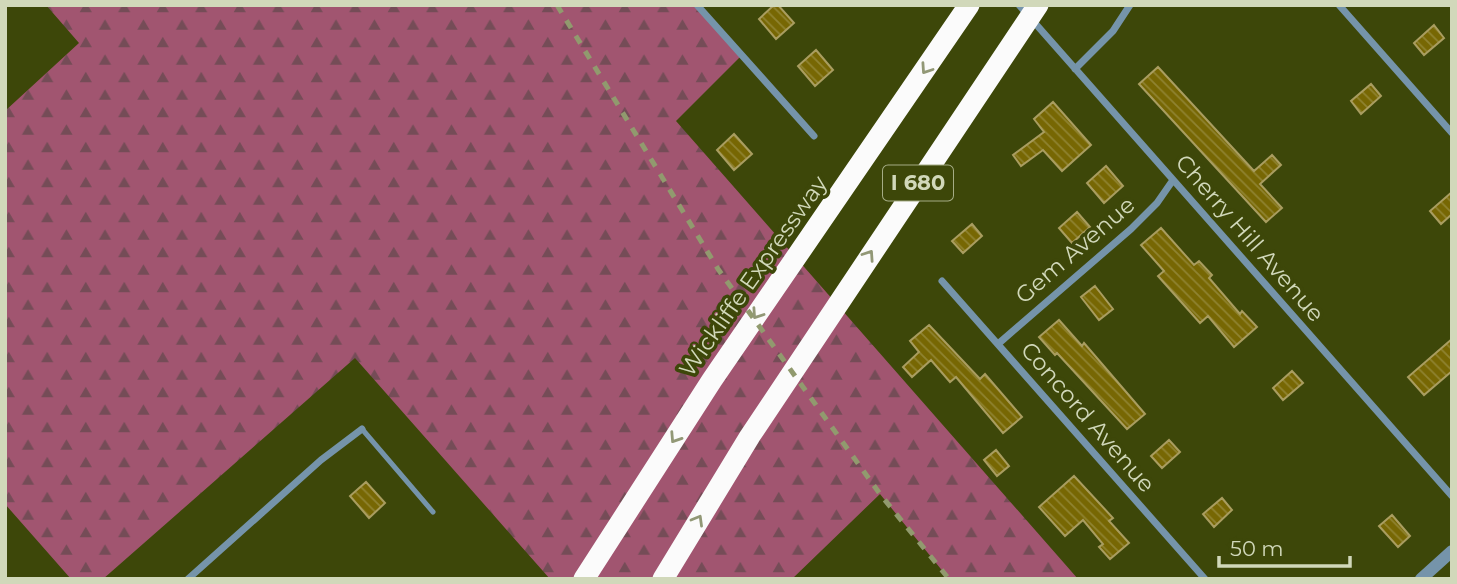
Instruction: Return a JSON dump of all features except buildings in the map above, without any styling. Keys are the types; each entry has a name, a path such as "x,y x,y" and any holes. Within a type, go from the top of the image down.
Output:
{"highway":[{"name":"I 680","path":"663,579 750,436 831,312 1038,5"},
{"name":"Wickliffe Expressway","path":"584,579 712,380 967,9"}],"street":[{"path":"697,5 814,136"},
{"name":"Cherry Hill Avenue","path":"1018,5 1452,496"},
{"path":"1074,69 1113,31 1130,5"},
{"path":"1339,5 1452,133"},
{"name":"Gem Avenue","path":"998,344 1131,229 1157,203 1173,180"},
{"name":"Concord Avenue","path":"942,281 1205,579"},
{"path":"188,579 321,460 362,429"},
{"path":"1421,579 1452,551"}],"lane":[{"path":"362,429 433,512"}],"green space":[{"path":"46,5 697,5 742,55 676,121 1078,579 949,579 880,494 792,579 550,579 355,358 103,579 71,579 5,504 5,111 79,43"}],"railway":[{"path":"557,5 718,269 880,494 949,579"}]}
